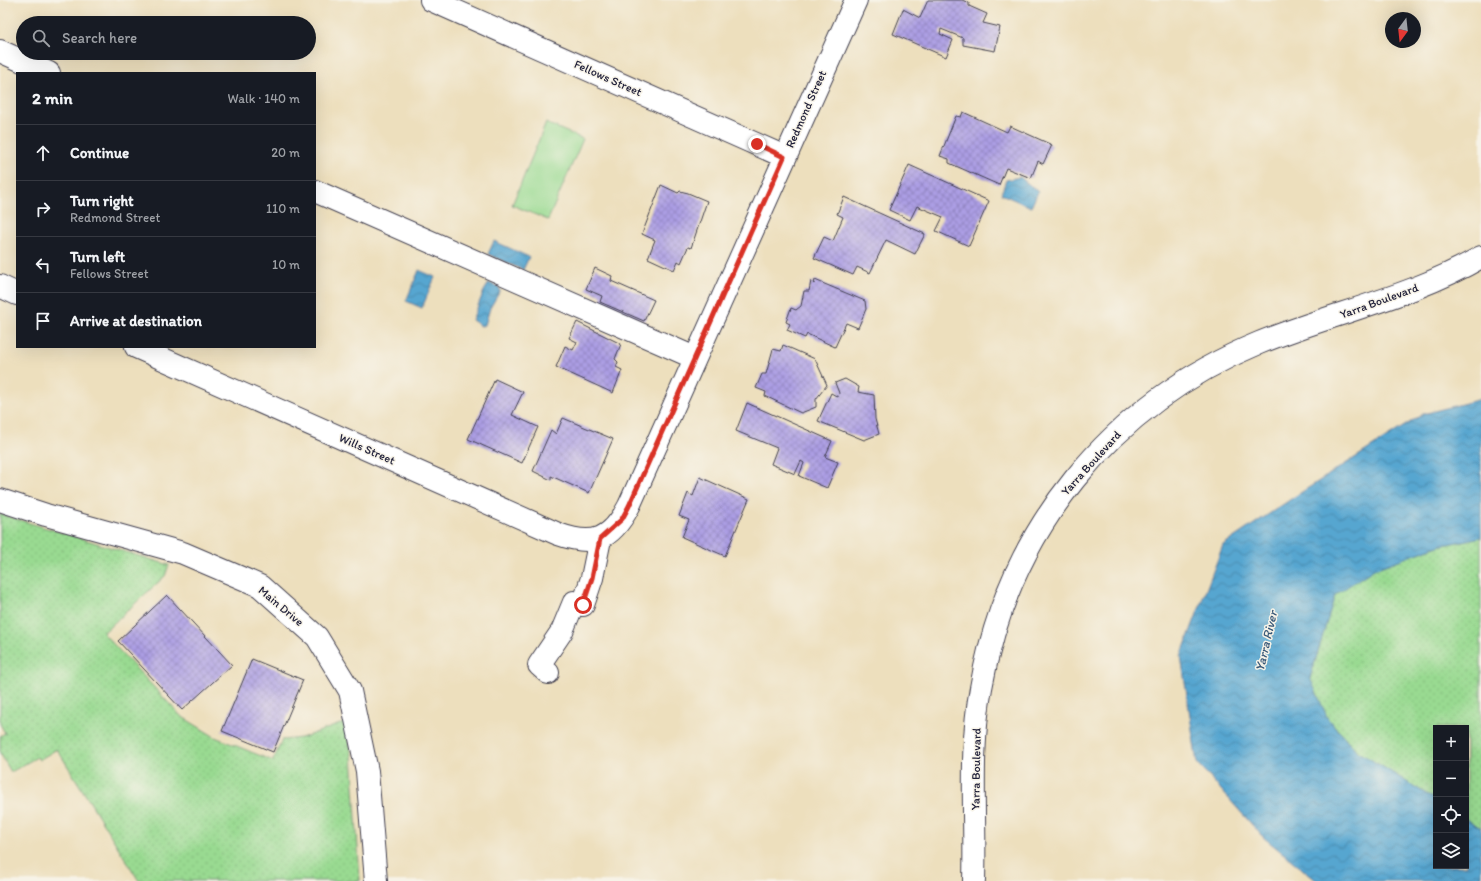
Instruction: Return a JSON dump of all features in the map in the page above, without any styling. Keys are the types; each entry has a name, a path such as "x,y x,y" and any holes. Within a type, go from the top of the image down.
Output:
{"street":[{"name":"Fellows Street","path":"431,0 784,157"},
{"name":"Redmond Street","path":"600,539 622,519 626,512 784,157 856,0"},
{"path":"0,52 16,59"},
{"path":"19,60 47,72"},
{"path":"316,190 695,358"},
{"name":"Yarra Boulevard","path":"974,881 976,725 980,689 989,647 1000,612 1018,569 1034,538 1059,500 1082,470 1110,439 1147,408 1176,387 1210,366 1260,343 1450,274 1481,256"},
{"path":"0,286 16,294"},
{"name":"Wills Street","path":"138,348 558,534 584,541 600,539"},
{"name":"Main Drive","path":"0,500 46,515 183,553 260,586 317,637 350,691 367,771 376,881"},
{"path":"548,673 539,665 562,631 574,602 583,605 592,578 600,539"}],"green space":[{"path":"546,123 583,139 548,220 512,205"},
{"path":"0,514 169,565 165,576 103,633 181,716 215,737 273,761 282,740 301,738 346,722 352,755 360,881 139,881 57,749 39,760 37,757 11,772 0,753 0,736 5,733 0,724"},
{"path":"1481,537 1481,828 1469,821 1469,725 1433,725 1433,798 1357,751 1328,719 1310,679 1334,595 1374,569 1438,546"}],"water":[{"path":"1020,177 1038,192 1031,207 1001,194 1006,180"},
{"path":"494,241 529,257 523,270 488,254"},
{"path":"419,270 435,277 422,308 406,301"},
{"path":"489,283 499,287 500,291 490,308 485,325 481,326 472,320 484,291"},
{"name":"Yarra River","path":"1481,399 1481,537 1438,546 1374,569 1335,595 1310,678 1328,719 1357,751 1433,798 1433,869 1469,869 1469,821 1481,828 1481,881 1317,881 1263,837 1197,763 1181,656 1223,545 1294,497 1423,414"}],"building":[{"path":"928,0 962,0 969,3 969,6 987,14 983,23 1000,27 995,51 963,45 963,38 941,29 940,34 953,40 946,57 893,34 903,9 920,18"},
{"path":"963,112 1007,132 1010,126 1052,145 1043,164 1038,161 1031,178 1006,168 999,185 949,163 949,159 940,156 956,116 961,117"},
{"path":"909,165 989,201 969,246 936,231 943,217 917,206 910,220 889,210"},
{"path":"661,185 678,193 680,191 688,193 707,201 691,248 688,247 681,263 678,261 674,270 648,258 655,240 642,234"},
{"path":"844,197 925,234 915,254 886,240 870,273 857,267 853,275 814,258 824,237 833,241 843,217 837,214"},
{"path":"595,268 612,276 611,281 654,300 644,321 600,302 602,296 586,289"},
{"path":"815,280 865,301 866,309 858,328 846,323 835,347 807,334 805,338 787,330 790,324 786,322 791,308 796,310 801,306 804,291 809,291 811,281 814,284"},
{"path":"577,322 621,344 615,359 618,362 616,367 622,370 613,393 556,367 565,346 573,350 577,342 569,338"},
{"path":"783,345 815,359 827,385 816,399 816,407 801,413 765,396 766,392 756,388 762,374 766,374 773,349 781,351"},
{"path":"495,379 523,392 512,415 538,427 522,463 468,439"},
{"path":"845,379 859,387 858,392 874,395 875,419 879,434 864,440 818,421 831,393 838,397 839,393 835,383"},
{"path":"747,403 832,441 825,457 838,462 827,488 799,476 804,463 801,461 795,474 771,464 777,448 736,431"},
{"path":"563,418 613,439 589,493 551,476 551,480 533,471 551,430 556,434"},
{"path":"700,477 749,499 725,556 682,537 689,520 679,516 688,493 693,496"},
{"path":"167,595 232,665 182,710 118,641"},
{"path":"252,659 303,680 273,752 222,731"}],"route":[{"path":"583,605 592,578 600,539 611,531 622,519 629,506 784,157 757,144"}]}
